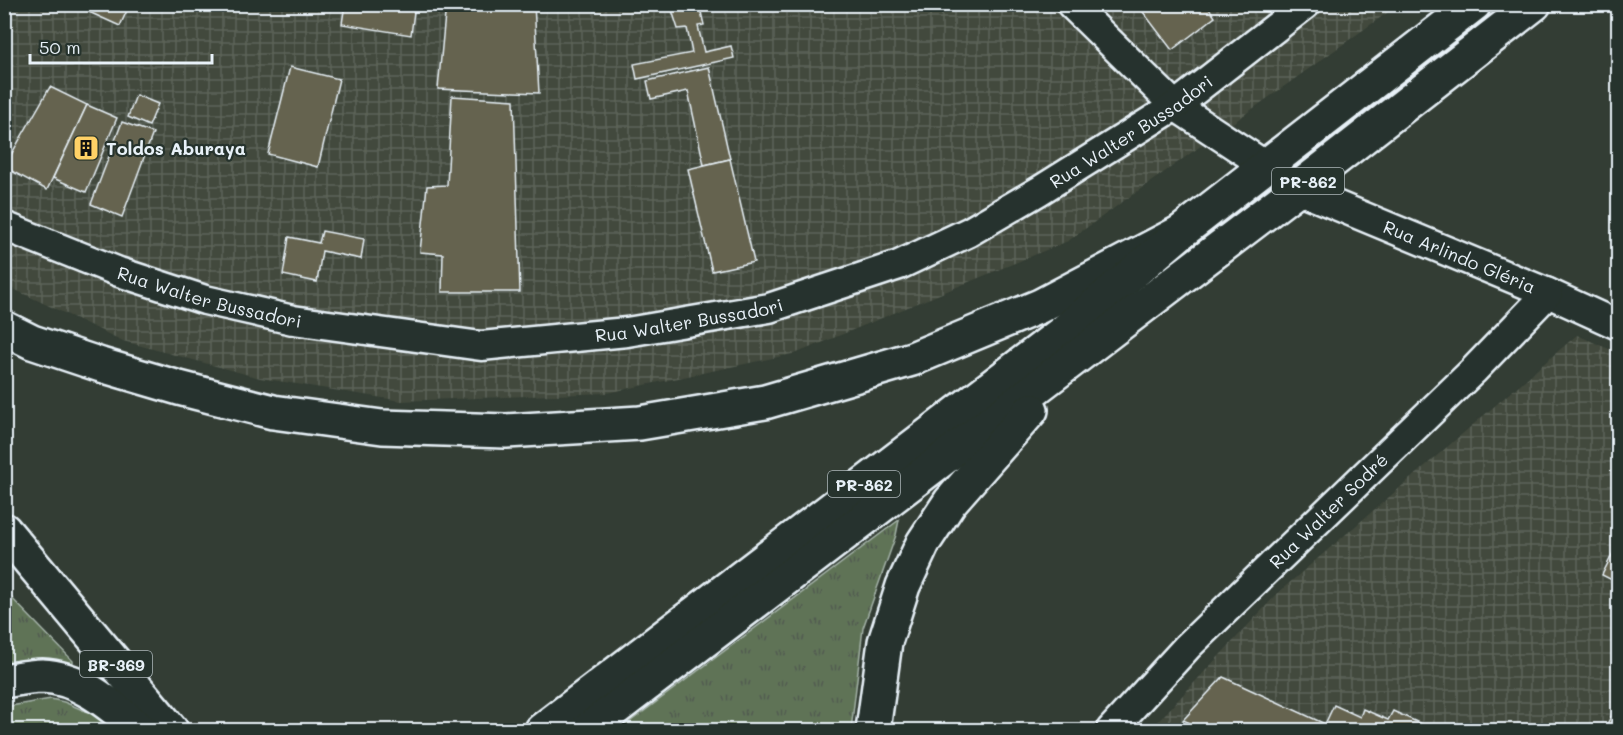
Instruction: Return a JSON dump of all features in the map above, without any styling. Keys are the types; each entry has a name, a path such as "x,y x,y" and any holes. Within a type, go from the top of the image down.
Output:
{"main road":[{"name":"PR-862","path":"542,730 1062,333 1181,232 1474,4"},
{"name":"PR-862","path":"587,730 1298,189 1534,4"},
{"path":"4,328 32,342 101,365 273,412 382,427 506,431 640,423 765,402 912,359 1040,306 1181,232"},
{"path":"873,730 885,642 903,586 924,543 950,502 1080,355"},
{"name":"BR-369","path":"4,530 171,730"},
{"name":"BR-369","path":"4,557 60,598"},
{"path":"4,681 44,676 78,685 107,702 141,730"}],"street":[{"path":"1071,4 1174,106 1266,166"},
{"name":"Rua Walter Bussadori","path":"4,226 119,272 205,300 294,320 481,346 627,332 769,308 899,265 969,232 1049,185 1174,106 1306,4"},
{"name":"Rua Arlindo Gléria","path":"1298,189 1548,293 1618,326"},
{"name":"Rua Walter Sodré","path":"1111,730 1187,647 1473,371 1548,293"}],"shaded area":[{"path":"4,5 1398,5 1068,241 797,353 607,393 401,401 260,378 123,341 5,285"},
{"path":"1577,335 1618,353 1618,730 1150,730 1280,591"}],"green space":[{"path":"899,520 896,535 863,628 851,730 619,730"},
{"path":"4,590 73,661 73,666 32,661 5,664"},
{"path":"51,699 97,716 111,730 5,730 5,707"}],"building":[{"path":"92,4 121,4 128,8 120,26 89,12"},
{"path":"345,4 415,4 411,35 342,24"},
{"path":"446,4 534,4 539,93 438,89"},
{"path":"561,4 600,4 562,9"},
{"path":"670,4 699,4 704,25 698,26 704,52 731,46 734,58 637,79 634,64 692,53 687,28 678,29"},
{"path":"1137,4 1206,4 1215,17 1172,50"},
{"path":"290,67 339,79 318,167 268,154"},
{"path":"709,67 730,159 704,165 688,91 651,99 647,81"},
{"path":"50,87 87,105 47,190 4,167"},
{"path":"136,95 158,104 149,126 128,117"},
{"path":"452,96 514,100 520,292 442,292 443,254 420,252 427,186 447,185"},
{"name":"Toldos Aburaya","path":"87,105 117,118 86,192 53,178"},
{"path":"122,122 153,133 122,217 91,204"},
{"path":"730,159 754,262 712,271 688,169"},
{"path":"322,231 364,239 361,259 322,251 317,282 283,275 289,237 319,243"},
{"path":"1616,547 1618,549 1618,583 1602,575"},
{"path":"1223,677 1325,724 1334,705 1360,717 1363,709 1388,720 1393,711 1432,729 1206,730 1183,720"},
{"path":"1618,703 1618,730 1604,730"}],"place":[{"name":"Toldos Aburaya","path":"86,148"}]}
